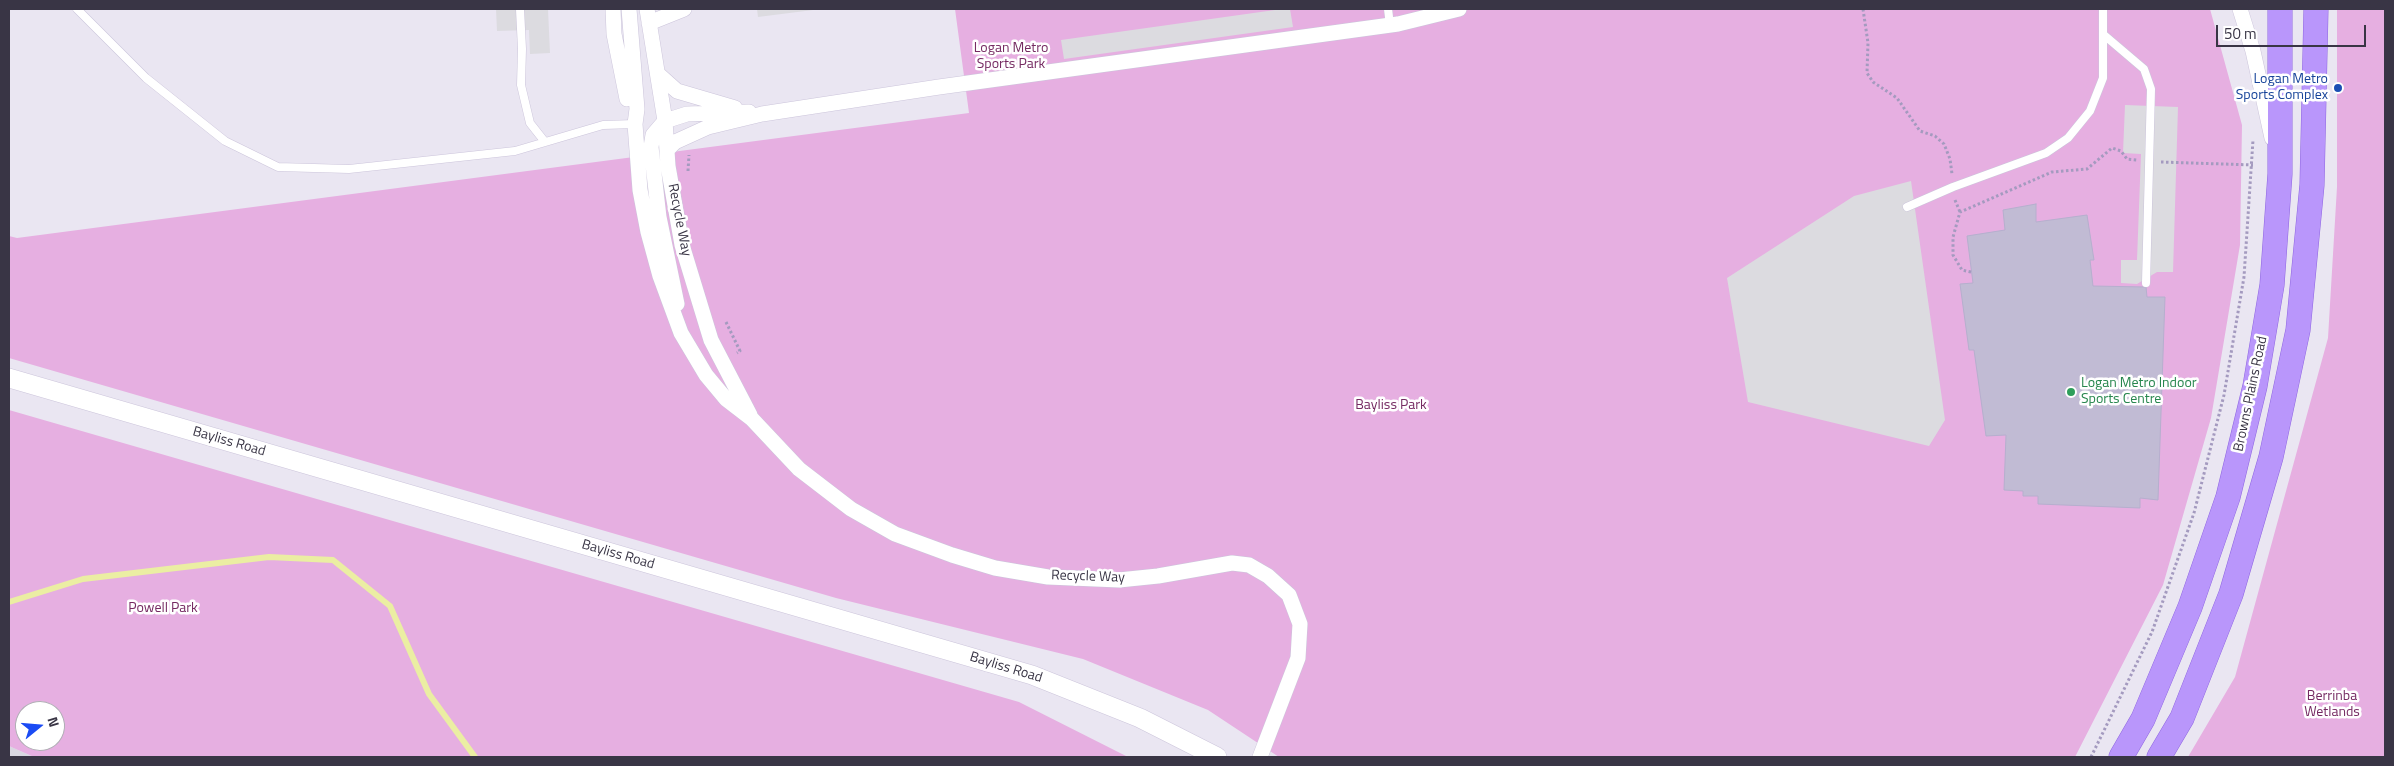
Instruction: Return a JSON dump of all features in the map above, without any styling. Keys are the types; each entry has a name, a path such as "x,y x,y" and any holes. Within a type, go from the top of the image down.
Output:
{"main road":[{"name":"Browns Plains Road","path":"2121,757 2143,719 2190,607 2228,497 2255,386 2272,285 2280,174 2280,9"},
{"path":"2159,757 2182,718 2231,594 2272,457 2295,348 2312,185 2316,9"}],"street":[{"path":"613,9 614,34 619,62 629,109 635,124"},
{"path":"629,9 637,109 635,124"},
{"path":"648,16 684,9"},
{"path":"667,150 675,142 708,127 762,114 939,87 1390,25 1459,9"},
{"path":"2240,9 2253,51 2280,174"},
{"name":"Recycle Way","path":"648,16 665,120 667,150 682,245 711,340 752,419"},
{"path":"658,74 678,91 743,112"},
{"path":"681,333 674,282 659,217 651,147 653,135 665,120 687,114 743,112 762,114"},
{"name":"Recycle Way","path":"635,124 640,190 648,232 660,276 681,333 706,375 726,399 752,419 799,469 851,509 894,534 995,568 1048,577 1119,580 1158,576 1232,563 1249,565 1268,576 1288,595 1300,624 1298,658 1260,757"},
{"name":"Bayliss Road","path":"9,378 1032,675 1140,718 1217,757"}],"lane":[{"path":"77,9 146,78 225,140 278,167 349,169 515,151 603,125 635,124"},
{"path":"520,9 521,85 530,123 545,142"},
{"path":"1388,9 1390,25"},
{"path":"1907,207 1953,187 2046,153 2068,138 2090,111 2103,78 2103,9"},
{"path":"2104,35 2144,69 2151,89 2146,283"}],"path":[{"path":"1862,9 1868,43 1867,72 1873,82 1896,98 1920,131 1935,136 1944,144 1950,159 1952,175"},
{"path":"2091,757 2152,632 2194,513 2226,386 2244,277 2253,165 2252,132"},
{"path":"1960,212 2052,172 2087,168 2112,148 2121,151 2127,159 2253,165"},
{"path":"1954,198 1960,212 1953,237 1953,255 1962,270 1971,272"}],"shaded area":[{"path":"496,9 548,9 550,53 530,54 529,30 497,31"},
{"path":"757,9 821,9 758,17"},
{"path":"1290,9 1293,27 1064,59 1061,40"},
{"path":"2125,105 2178,107 2173,272 2157,272 2137,284 2121,283 2121,260 2137,260 2141,154 2123,153"},
{"path":"1911,181 1945,420 1929,446 1748,402 1727,278 1854,196"},
{"path":"9,746 15,749 15,751 20,751 34,757 9,757"}],"green space":[{"name":"Bayliss Park","path":"955,9 2210,9 2242,125 2240,245 2211,418 2163,585 2075,757 1279,757 1208,710 1083,659 836,598 9,358 9,236 17,238 969,113"},
{"name":"Berrinba Wetlands","path":"2337,9 2385,9 2385,757 2188,757 2235,677 2328,338 2337,187"},
{"name":"Powell Park","path":"9,410 1019,702 1128,757 34,757 20,751 65,751 65,701 15,701 15,749 9,746"}],"building":[{"name":"Logan Metro Indoor Sports Centre","path":"2036,204 2036,222 2087,215 2094,260 2090,260 2093,286 2146,287 2147,297 2165,297 2158,500 2140,498 2140,508 2038,504 2038,496 2023,496 2023,491 2004,490 2006,435 1986,436 1974,350 1969,350 1960,284 1973,283 1967,236 2005,230 2003,210"}],"waterway":[{"path":"9,602 83,579 269,557 333,560 390,606 429,694 475,757"}],"place":[{"name":"Logan Metro Sports Complex","path":"2338,88"},
{"name":"Logan Metro Indoor Sports Centre","path":"2071,392"}],"park label":[{"name":"Logan Metro Sports Park","path":"1011,58"}]}
